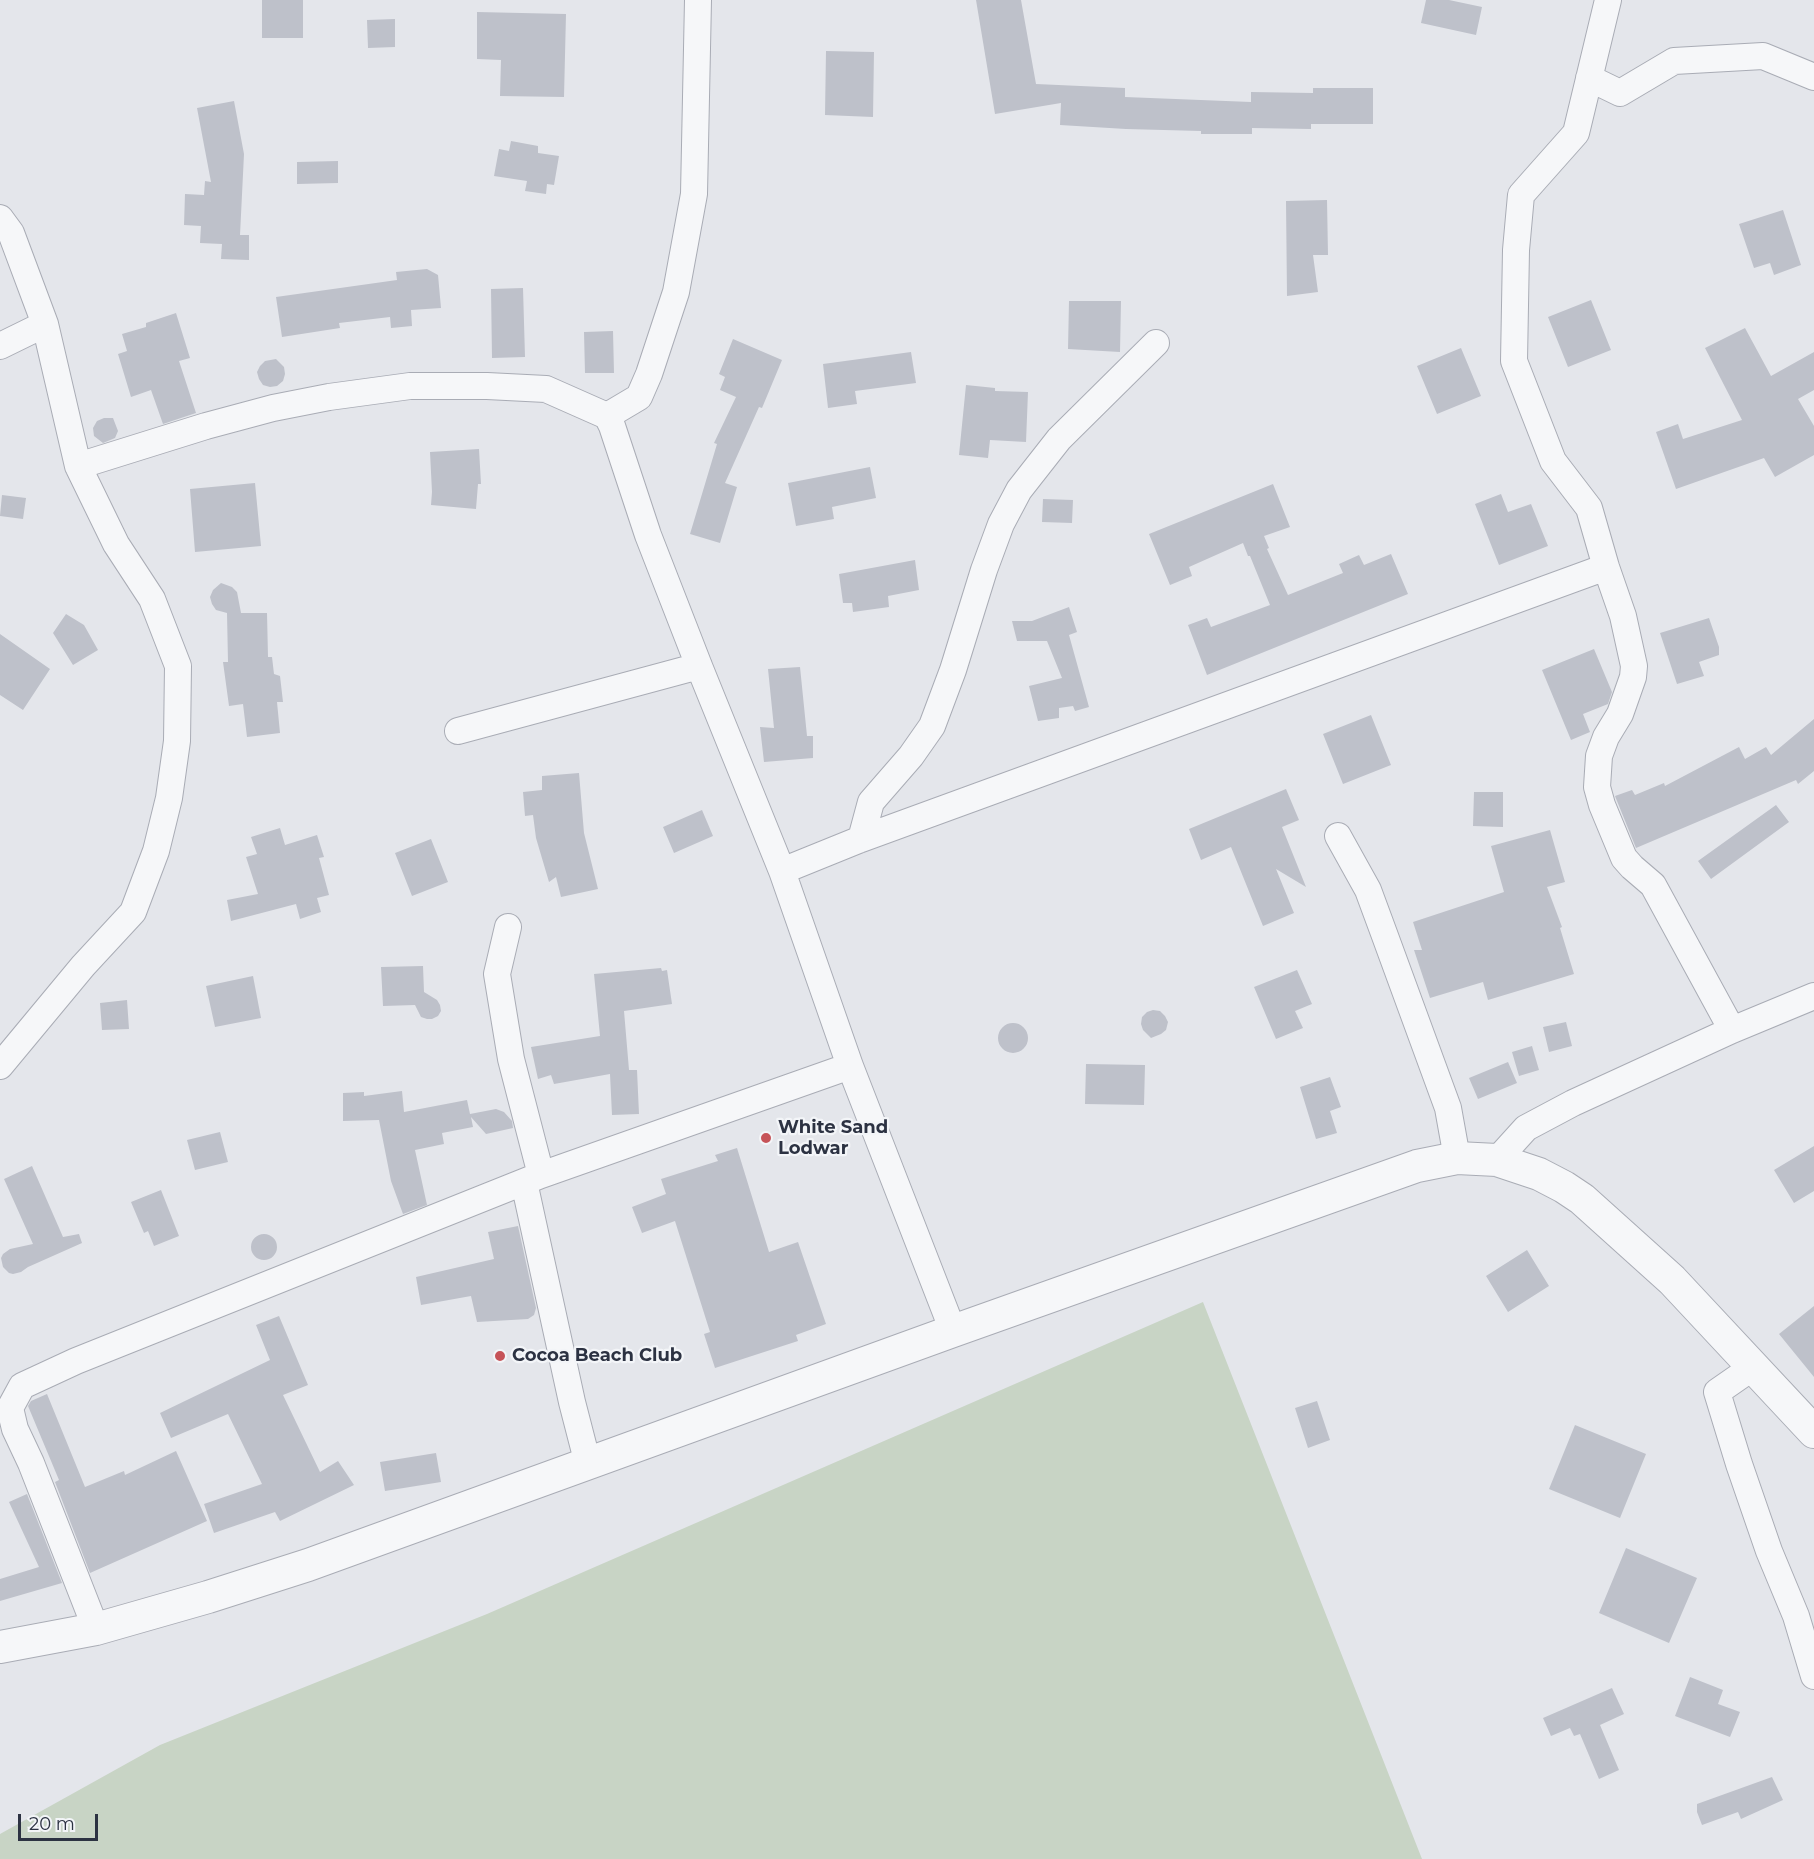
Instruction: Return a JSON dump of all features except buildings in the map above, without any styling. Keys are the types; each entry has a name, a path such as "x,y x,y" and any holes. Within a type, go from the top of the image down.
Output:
{"street":[{"path":"607,416 639,397 676,292 694,194 698,0"},
{"path":"1608,0 1576,133 1521,195 1516,250 1514,361 1552,461 1589,508 1623,616 1634,666 1633,677 1620,714 1606,737 1599,756 1597,787 1602,805 1624,858 1653,885 1732,1030"},
{"path":"1589,78 1620,93 1674,61 1763,56 1814,77"},
{"path":"0,218 11,233 45,324 78,466 116,544 152,599 178,666 177,741 169,798 156,851 133,912 83,966 0,1066"},
{"path":"0,346 45,324"},
{"path":"861,839 871,802 911,756 932,726 953,669 984,570 1001,524 1018,490 1059,439 1156,343"},
{"path":"78,466 206,426 273,408 329,397 410,387 487,386 546,389 607,416 648,535 782,871 849,1066 953,1331"},
{"path":"782,871 861,839 1606,567"},
{"path":"458,731 699,666"},
{"path":"1338,836 1368,890 1382,927 1448,1108 1457,1158"},
{"path":"508,927 497,974 572,1402 588,1464"},
{"path":"1497,1160 1526,1128 1573,1103 1732,1030 1814,996"},
{"path":"96,1629 31,1463 15,1429 10,1408 22,1386 76,1361 533,1179 849,1066"},
{"path":"0,1647 96,1629 308,1565 953,1331 1417,1166 1457,1158 1497,1160 1539,1174 1582,1199 1672,1280 1814,1432"},
{"path":"1752,1367 1717,1392 1739,1464 1769,1551 1796,1616 1814,1676"}],"green space":[{"path":"1203,1302 1422,1859 0,1859 0,1834 160,1745 487,1614"}],"place":[{"name":"White Sand Lodwar","path":"766,1138"},
{"name":"Cocoa Beach Club","path":"500,1356"}]}
